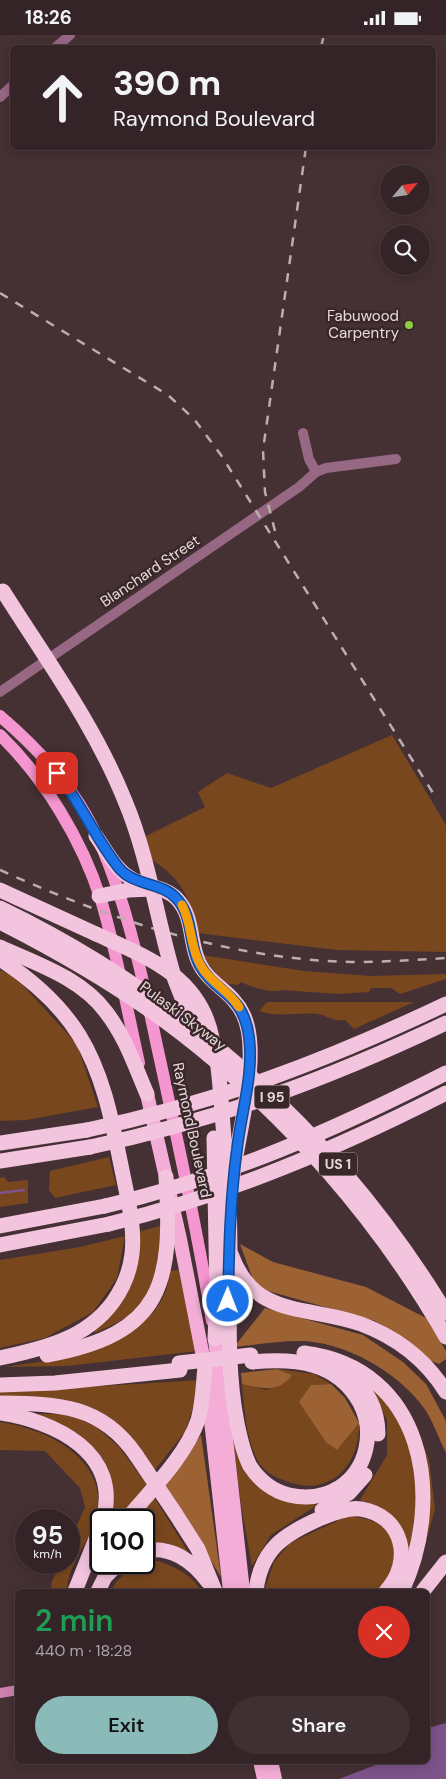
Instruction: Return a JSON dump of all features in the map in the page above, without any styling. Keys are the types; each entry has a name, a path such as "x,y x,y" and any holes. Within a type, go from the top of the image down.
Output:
{"highway":[{"path":"1,589 87,723 117,781 141,846 175,980 184,1003 208,1037 217,1295 215,1339"},
{"path":"96,835 128,877 172,894 182,905 189,920 195,952 200,966 209,978 236,1001 248,1027 250,1047 248,1083 230,1209"},
{"path":"0,890 152,959 175,975 199,1005 219,1070 230,1209 228,1320 230,1371 236,1417 248,1462 267,1484 284,1493 296,1496 324,1494 347,1481 360,1464 368,1439 363,1410 351,1389 332,1373 310,1363 288,1360 251,1359"},
{"path":"99,895 117,892 163,890"},
{"name":"Pulaski Skyway","path":"0,909 56,936 112,970 208,1037 271,1094 339,1165 400,1243 446,1313"},
{"name":"Pulaski Skyway","path":"0,922 57,952 142,1005 181,1033 256,1097 292,1132 357,1207 411,1281 446,1337"},
{"path":"0,947 70,980 100,1004 121,1036 147,1094 205,1367 230,1589"},
{"path":"0,959 23,975 56,1005 71,1023 90,1055 103,1090 112,1126 131,1217 133,1244 129,1269 122,1286 112,1303 94,1321 82,1331 57,1343 0,1359"},
{"name":"I 95","path":"0,1143 87,1129 191,1105 269,1080 344,1051 446,1004"},
{"name":"I 95","path":"0,1161 90,1147 177,1127 270,1099 351,1067 446,1023"},
{"path":"0,1227 105,1207 192,1183 271,1155 365,1114 446,1073"},
{"path":"0,1245 109,1224 185,1203 266,1176 349,1141 446,1093"},
{"path":"0,1359 43,1355 88,1345 120,1331 145,1311 161,1281 167,1255 169,1222 166,1177"},
{"path":"229,1248 242,1277 261,1296 279,1305 351,1321 380,1332 418,1357 446,1392"},
{"name":"Raymond Boulevard","path":"215,1339 243,1589"},
{"path":"0,1385 62,1383 251,1359 290,1352 324,1357 360,1368 392,1390 417,1421 432,1453"},
{"path":"257,1589 266,1559 279,1541 349,1493 359,1484 370,1466 378,1440 375,1414 364,1390 348,1372 324,1357"},
{"path":"0,1376 179,1367"},
{"path":"135,1509 181,1451 193,1431 200,1411 205,1367"},
{"path":"0,1403 56,1405 84,1412 101,1420 116,1431 136,1455 198,1549 214,1589"},
{"path":"0,1413 23,1417 48,1425 69,1436 84,1448 99,1469 105,1483 107,1499 105,1509"},
{"path":"296,1529 329,1515 352,1509 365,1510 380,1516 396,1533 403,1555 398,1576 388,1589"},
{"path":"404,1589 422,1565 435,1532"},
{"path":"76,1589 90,1550"},
{"path":"155,1550 180,1556 199,1570 213,1589"},
{"path":"425,1589 446,1563"},
{"path":"81,1589 90,1568"},
{"path":"99,1589 109,1574"},
{"path":"261,1764 264,1779"},
{"path":"272,1764 275,1779"}],"main road":[{"name":"Raymond Boulevard","path":"0,716 32,744 80,804 96,835 117,892 147,999 182,1158 215,1339"},
{"path":"0,735 29,767 53,801 82,852 99,895 147,1094"},
{"path":"0,1693 15,1690"}],"street":[{"path":"0,97 10,88"},
{"path":"303,433 309,459 316,473"},
{"name":"Blanchard Street","path":"0,692 284,498 316,473 336,466 396,459"}],"shaded area":[{"path":"392,735 446,825 446,952 337,950 197,933 191,908 183,889 170,874 149,858 144,837 205,807 198,792 227,773 271,788"},
{"path":"202,955 304,971 371,976 446,974 446,979 400,994 391,988 371,988 369,992 338,994 272,991 241,982 238,985 229,984 219,977"},
{"path":"0,970 16,978 77,1044 98,1107 26,1120 0,1121"},
{"path":"267,1002 414,1002 354,1029 345,1020 334,1020 318,1014 274,1014 259,1011"},
{"path":"109,1157 116,1185 55,1198 49,1190 50,1171"},
{"path":"4,1177 8,1182 28,1180 28,1203 0,1207 0,1178"},
{"path":"163,1225 155,1276 145,1299 127,1317 95,1333 96,1327 118,1303 138,1232"},
{"path":"125,1236 117,1278 93,1312 45,1338 0,1348 0,1260 80,1247"},
{"path":"240,1244 273,1262 366,1287 426,1318 446,1351 446,1359 439,1364 431,1361 404,1338 375,1321 261,1289 252,1277"},
{"path":"179,1270 197,1351 67,1366 5,1367 72,1356 95,1348 134,1329 154,1311 162,1299 170,1271"},
{"path":"265,1308 363,1335 403,1362 426,1384 446,1421 446,1453 424,1408 400,1382 369,1361 334,1346 316,1342 274,1342 234,1347"},
{"path":"277,1369 292,1375 282,1385 263,1388 242,1384 241,1373"},
{"path":"278,1369 314,1374 331,1384 311,1385 359,1423 358,1439 354,1454 347,1466 327,1482 314,1485 299,1485 279,1478 262,1466 253,1451 246,1422 242,1384 267,1390 292,1375"},
{"path":"365,1377 392,1399 415,1423 429,1460 435,1509 423,1552 410,1554 402,1532 394,1518 381,1509 360,1500 387,1455 387,1420"},
{"path":"202,1380 185,1432 154,1471 116,1422 0,1400 0,1392"},
{"path":"331,1384 345,1398 359,1423 337,1450 326,1442 299,1402 311,1385"},
{"path":"36,1414 69,1414 98,1428 120,1448 147,1485 128,1509 113,1509 113,1489 100,1459 78,1434"},
{"path":"0,1422 38,1432 57,1441 85,1465 94,1481 99,1500 98,1509 90,1509 90,1536 80,1553 80,1519 85,1507 80,1488 45,1451 0,1450"},
{"path":"201,1435 221,1577 165,1486"},
{"path":"233,1439 284,1498 317,1505 271,1535 252,1566 241,1505"},
{"path":"154,1497 190,1555 168,1543 155,1542 155,1509 145,1509"},
{"path":"350,1515 371,1520 385,1529 391,1537 394,1546 393,1565 382,1589 265,1589 274,1562 290,1543"},
{"path":"159,1561 183,1573 200,1589 112,1589 124,1574 155,1574 155,1562"},
{"path":"55,1574 70,1574 67,1589 52,1589 51,1584"},
{"path":"446,1723 446,1779 339,1779 378,1764 430,1764 430,1727"}],"waterway":[{"path":"0,1193 24,1190"}],"railway":[{"path":"322,45 324,35"},
{"path":"275,531 265,492 263,450 306,150"},
{"path":"0,293 168,395 194,419 221,455 433,793"},
{"path":"0,870 84,905 171,934 215,945 305,959 351,962 446,958"}],"slow traffic":[{"path":"182,905 189,920 195,952 200,966 209,978 236,1001 239,1007"}],"place":[{"name":"Fabuwood Carpentry","path":"409,325"}],"route":[{"path":"57,773 71,790 96,835 124,873 133,880 167,891 176,897 187,914 200,966 209,978 236,1001 248,1027 250,1047 248,1083 237,1146 230,1209 228,1301"}]}
